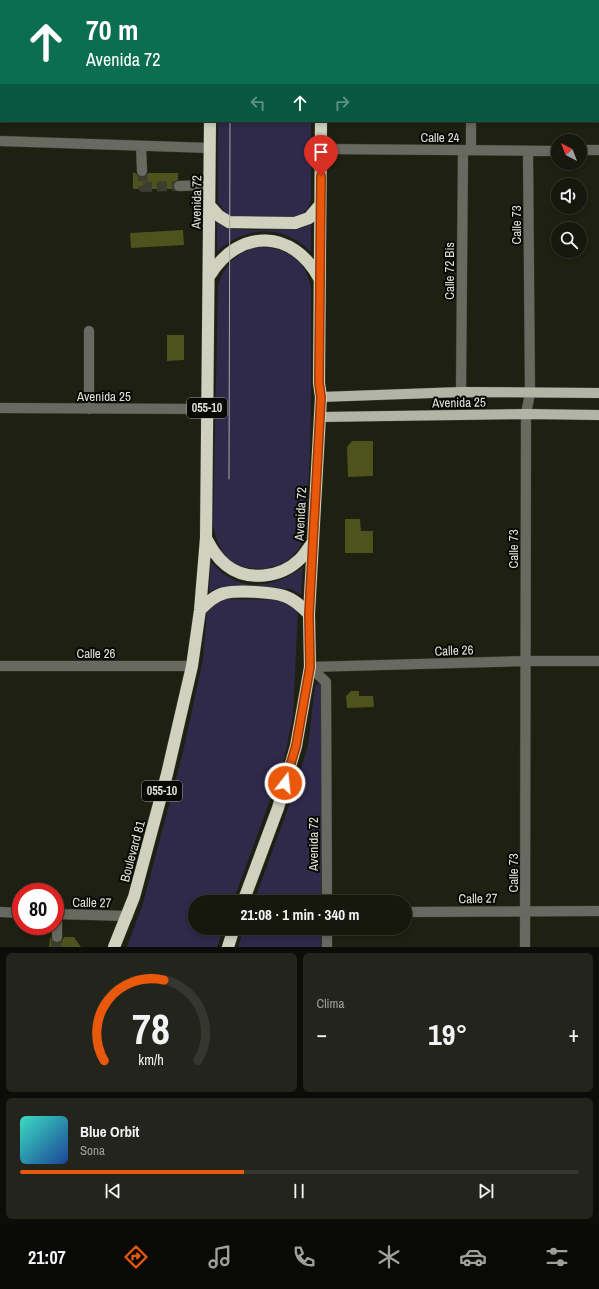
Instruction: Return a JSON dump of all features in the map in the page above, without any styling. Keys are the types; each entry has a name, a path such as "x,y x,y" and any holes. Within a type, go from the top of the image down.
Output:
{"highway":[{"name":"Avenida 72","path":"192,666 200,610 206,538 210,275 210,122"},
{"name":"Avenida 72","path":"310,667 309,614 321,397 319,383 321,122"},
{"path":"210,206 219,216 229,222 295,224 309,218 320,204"},
{"path":"210,275 218,262 229,252 240,246 263,240 281,243 298,251 312,264 320,281"},
{"path":"206,538 214,554 226,566 251,576 263,576 282,572 299,560 313,542"},
{"path":"200,610 212,598 225,593 263,593 284,595 294,600 309,614"},
{"name":"Boulevard 81","path":"114,947 128,916 167,774 192,666"},
{"path":"246,895 278,808 296,746 310,667"},
{"path":"228,947 232,935"}],"main road":[{"name":"Avenida 25","path":"321,397 461,392 599,393"},
{"name":"Avenida 25","path":"320,417 599,414"}],"street":[{"path":"467,150 471,122"},
{"path":"0,141 210,148"},
{"path":"141,146 142,171"},
{"name":"Calle 24","path":"321,149 551,150"},
{"name":"Calle 72 Bis","path":"461,392 467,150"},
{"path":"587,150 599,150"},
{"name":"Calle 73","path":"525,947 527,661 526,414 530,393 528,151"},
{"path":"179,186 210,185"},
{"path":"89,331 89,409"},
{"name":"Avenida 25","path":"0,408 207,409"},
{"name":"Calle 26","path":"310,667 527,661 599,661"},
{"name":"Calle 26","path":"0,666 192,666"},
{"name":"Avenida 72","path":"310,667 326,682 327,895"},
{"name":"Calle 27","path":"412,912 599,911"},
{"path":"0,912 12,913"},
{"name":"Calle 27","path":"64,914 128,916"},
{"path":"327,935 327,947"}],"shaded area":[{"path":"218,122 311,122 311,199 308,208 304,213 295,217 232,217 226,214 218,202"},
{"path":"217,222 234,228 254,230 294,229 302,228 311,223 311,252 288,236 264,231 240,237 228,243 217,252"},
{"path":"260,247 279,250 294,257 300,262 308,278 311,288 311,415 307,521 302,542 294,555 287,561 272,567 255,569 238,565 228,558 218,542 213,525 218,285 228,265 238,255"},
{"path":"211,562 222,573 232,579 245,584 254,585 271,583 280,580 303,567 301,595 291,589 254,587 220,587 209,592"},
{"path":"220,599 289,600 298,611 293,716 283,764 236,895 188,895 188,935 221,935 217,947 127,947 143,903 183,752 203,659 207,610"},
{"path":"320,682 322,685 321,895 256,895 296,786 308,745 315,686"},
{"path":"242,935 321,935 321,947 238,947"}],"building":[{"path":"133,172 142,177 146,176 148,173 178,173 178,180 173,183 174,189 133,189"},
{"path":"183,230 184,245 131,248 130,233"},
{"path":"167,335 184,335 184,360 167,361"},
{"path":"352,441 373,441 373,476 348,477 347,447"},
{"path":"345,519 360,519 361,531 373,531 373,553 345,553"},
{"path":"351,691 359,691 359,696 373,696 374,707 347,708 346,696"},
{"path":"50,937 53,942 57,943 61,942 64,937 74,937 81,947 49,947"}],"tunnel":[{"path":"142,171 143,187 179,186"},
{"path":"56,947 57,937"}],"tram line":[{"path":"229,479 230,122"}],"route":[{"path":"285,783 296,746 310,667 309,614 321,397 319,383 321,176"}]}
